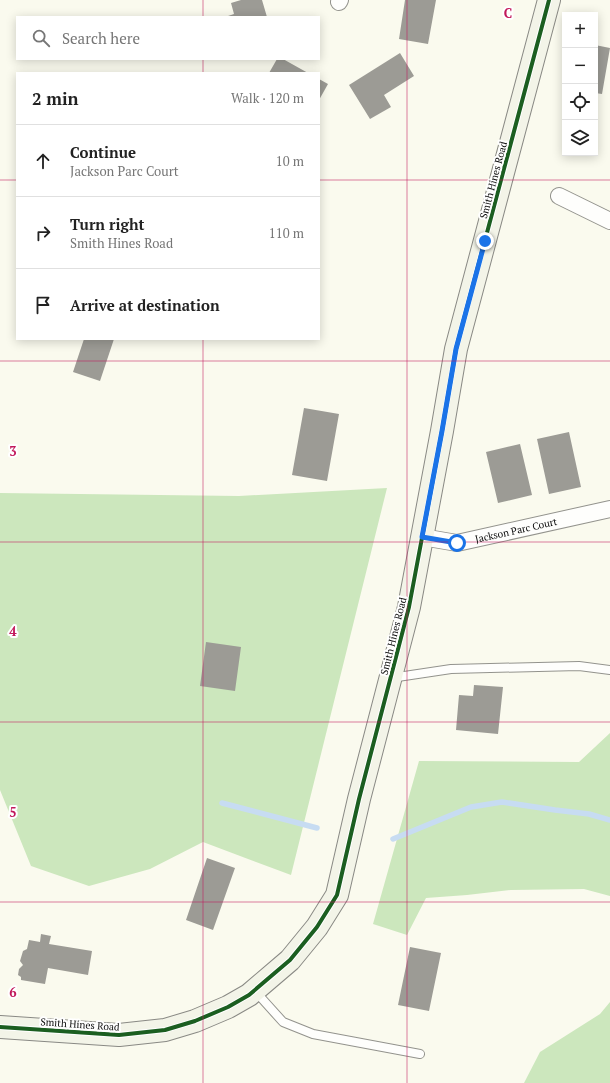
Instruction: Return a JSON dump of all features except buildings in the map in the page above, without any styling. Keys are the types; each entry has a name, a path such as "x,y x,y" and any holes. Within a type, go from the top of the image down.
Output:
{"street":[{"name":"Smith Hines Road","path":"0,1027 119,1035 165,1030 195,1021 228,1007 249,995 290,960 317,927 337,895 409,607 456,349 549,0"},
{"path":"559,196 610,221"},
{"name":"Jackson Parc Court","path":"422,537 457,543 610,509"}],"lane":[{"path":"391,678 451,670 579,666 610,670"},
{"path":"255,990 283,1022 313,1034 420,1054"}],"green space":[{"path":"387,488 291,875 203,842 150,869 89,886 31,866 0,790 0,493 239,496"},
{"path":"610,733 610,896 584,889 511,890 426,898 407,935 373,924 419,761 579,762"},
{"path":"610,1002 610,1083 524,1083 540,1052 600,1014"}],"waterway":[{"path":"393,839 471,807 502,802 589,814 610,820"},
{"path":"222,803 317,828"}],"cycle path":[{"path":"0,1027 119,1035 165,1030 195,1021 228,1007 249,995 290,960 317,927 337,895 359,799 409,607 456,349 549,0"}],"route":[{"path":"457,543 422,537 456,349 485,241"}]}
